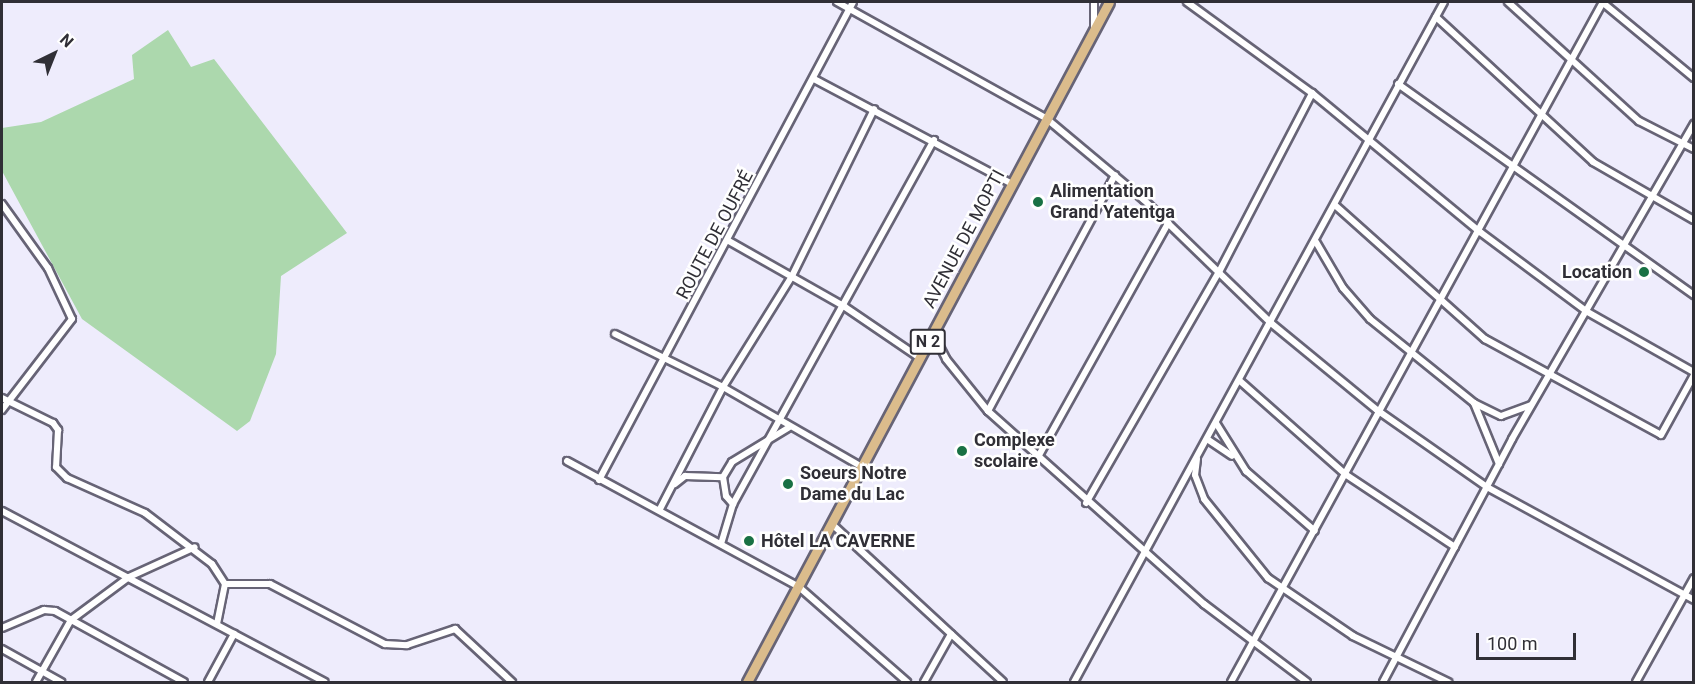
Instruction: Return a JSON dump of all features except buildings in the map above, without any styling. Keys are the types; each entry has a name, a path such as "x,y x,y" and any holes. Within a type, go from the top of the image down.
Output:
{"main road":[{"name":"AVENUE DE MOPTI","path":"747,682 833,525 1109,2"}],"street":[{"path":"837,2 1047,119 1168,223 1271,323 1377,410 1487,487 1694,600"},
{"name":"ROUTE DE OUFRÉ","path":"599,480 729,241 853,2"},
{"path":"1094,2 1095,29"},
{"path":"1187,2 1312,93 1480,232 1586,311 1694,373 1661,435 1548,377 1485,339 1336,207"},
{"path":"1074,682 1145,549 1336,207 1398,84 1444,2"},
{"path":"1508,2 1639,121 1694,149"},
{"path":"1230,682 1315,531 1377,410 1480,232 1541,112 1573,59 1603,2 1694,78"},
{"path":"1436,17 1593,162 1694,220"},
{"path":"814,79 934,140 1012,184"},
{"path":"1398,84 1694,295"},
{"path":"1086,503 1219,272 1312,93"},
{"path":"660,509 723,387 792,276 874,109"},
{"path":"1383,682 1498,464 1694,123"},
{"path":"721,544 732,504 844,307 934,140"},
{"path":"988,411 1115,176"},
{"path":"2,204 48,268 72,319 5,399 2,410"},
{"path":"1038,457 1168,223"},
{"path":"729,241 844,307 920,358"},
{"path":"1316,242 1343,288 1410,352 1474,403 1501,416 1532,405"},
{"path":"933,333 946,359 988,411 1086,503 1145,549 1253,642 1307,682"},
{"path":"615,334 664,361 723,387 777,422 863,468"},
{"path":"1240,381 1345,474 1455,547"},
{"path":"5,399 53,423 58,430 56,467 67,478 145,513 195,546 225,584 217,624"},
{"path":"1474,403 1498,464"},
{"path":"1216,423 1233,456"},
{"path":"732,504 726,496 723,477 732,462 788,428"},
{"path":"1207,438 1233,456 1315,531"},
{"path":"1197,456 1196,475 1204,500 1241,550 1282,589 1353,636 1448,682"},
{"path":"567,461 599,480 660,509 799,587 907,682"},
{"path":"672,487 685,476 723,477"},
{"path":"2,511 325,682"},
{"path":"833,525 1003,682"},
{"path":"36,682 72,620 129,577 195,546"},
{"path":"1636,682 1694,578"},
{"path":"225,584 270,584 385,644 407,645 455,629 512,682"},
{"path":"2,628 44,610 72,620 184,682"},
{"path":"208,682 234,634"},
{"path":"924,682 951,634"},
{"path":"2,649 61,682"}],"green space":[{"path":"168,30 191,67 214,59 347,233 281,276 276,354 250,421 237,431 82,319 2,171 2,128 41,122 134,79 132,55"}],"place":[{"name":"Alimentation Grand Yatentga","path":"1038,202"},
{"name":"Location","path":"1644,272"},
{"name":"Complexe scolaire","path":"962,451"},
{"name":"Soeurs Notre Dame du Lac","path":"788,484"},
{"name":"Hôtel LA CAVERNE","path":"749,541"}]}
